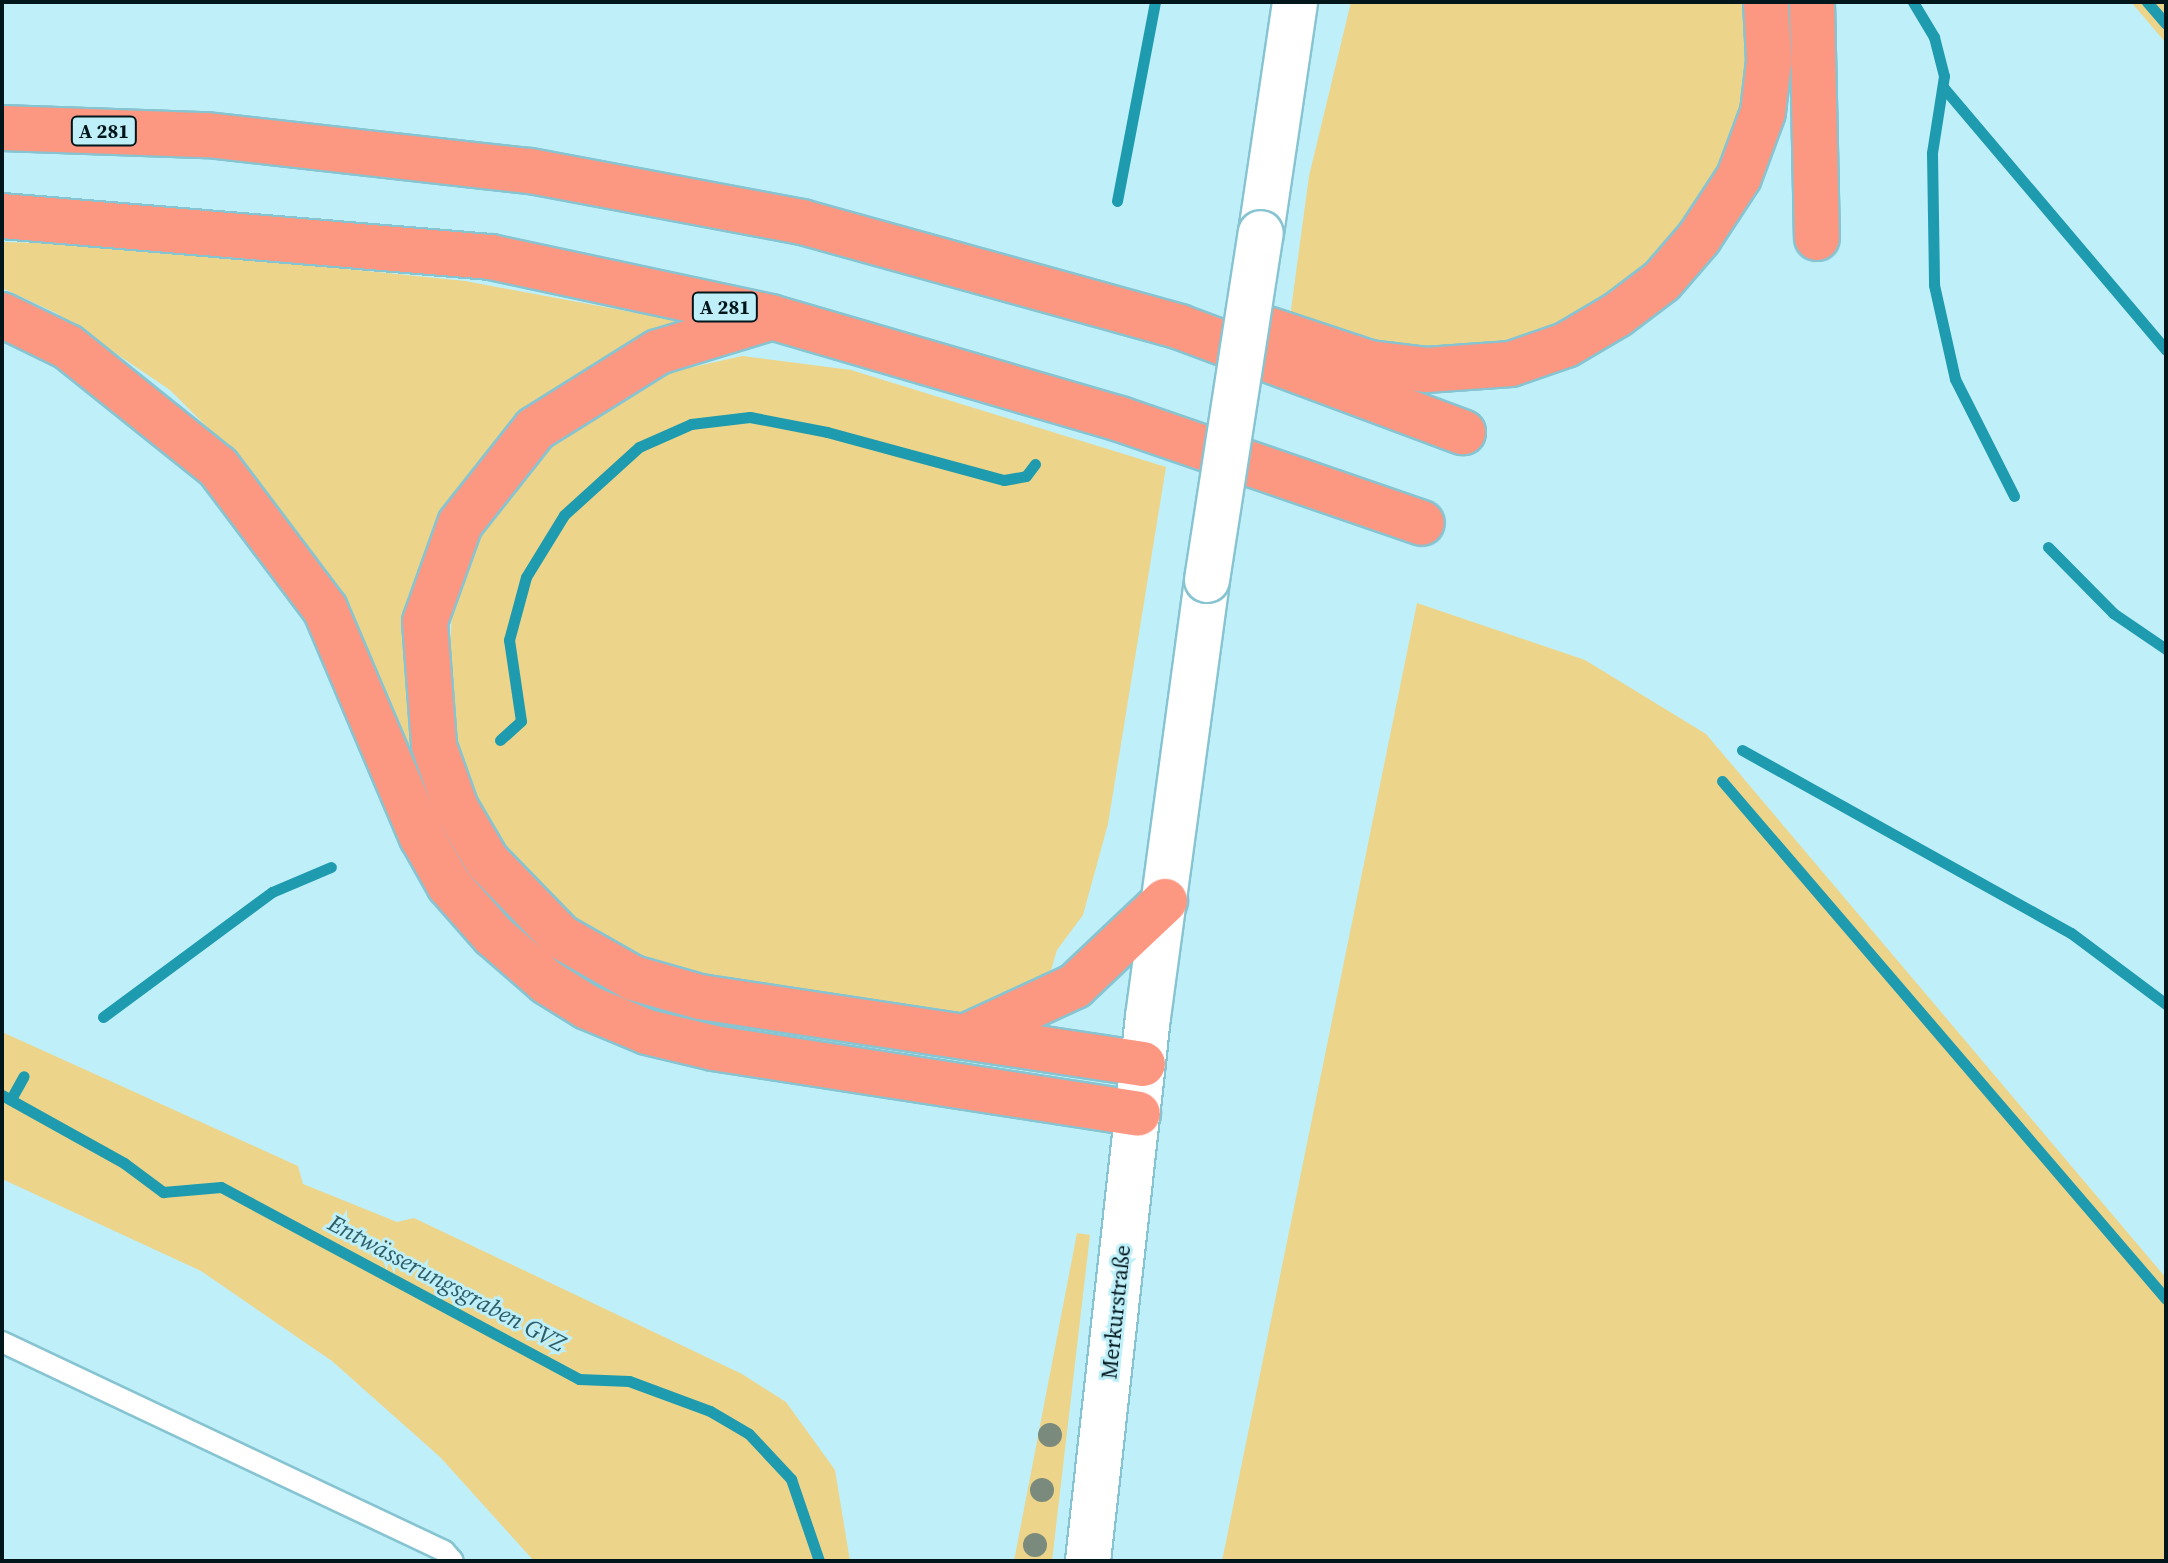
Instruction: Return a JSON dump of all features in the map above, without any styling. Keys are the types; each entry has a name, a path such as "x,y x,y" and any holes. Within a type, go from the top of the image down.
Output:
{"highway":[{"path":"1094,302 1184,301 1370,363 1426,370 1511,364 1566,345 1662,281 1699,238 1739,177 1763,112 1769,61 1766,2"},
{"path":"1812,2 1817,238"},
{"name":"A 281","path":"2,128 207,135 530,171 802,222 1180,327 1463,432"},
{"name":"A 281","path":"2,216 491,257 771,317 1120,419 1422,523"},
{"path":"2,315 68,347 218,467 325,609 422,837 449,885 493,935 547,982 587,1007 647,1032 714,1048 1138,1114"},
{"path":"771,317 658,352 535,429 460,524 425,622 434,746 456,808 487,861 561,937 633,978 700,997 969,1035 1143,1064"},
{"path":"969,1035 1075,986 1165,901"}],"street":[{"name":"Merkurstraße","path":"1088,1561 1143,1064 1207,580 1295,2"}],"lane":[{"path":"2,1342 444,1551 453,1561"}],"shaded area":[{"path":"1351,2 1749,2 1754,40 1740,130 1698,217 1635,286 1540,338 1449,356 1358,340 1290,317 1309,176"},
{"path":"2131,2 2166,2 2166,43"},
{"path":"2,242 110,245 465,281 712,327 637,347 556,388 494,447 443,528 425,785 321,569 253,473 170,390 56,313 2,288"},
{"path":"742,356 851,370 1166,467 1108,824 1083,915 1057,950 1051,970 1054,981 948,1019 689,981 603,949 528,892 470,799 447,700 453,594 499,494 569,422 649,377"},
{"path":"1417,603 1585,660 1706,734 2166,1278 2166,1561 1222,1561"},
{"path":"2,1032 298,1166 303,1184 397,1222 414,1218 742,1374 786,1402 835,1470 850,1561 534,1561 440,1457 332,1361 201,1271 2,1179"},
{"path":"1077,1233 1090,1235 1052,1561 1014,1561"}],"waterway":[{"path":"1117,201 1155,2"},
{"path":"1913,2 1934,37 1944,76 1932,153 1934,285 1955,379 2014,496"},
{"path":"2147,2 2166,24"},
{"path":"1943,87 2166,350"},
{"path":"500,740 521,721 509,640 526,577 564,515 639,447 691,424 750,417 827,432 1004,480 1026,476 1035,464"},
{"path":"2048,547 2113,613 2166,649"},
{"path":"1742,750 2071,933 2166,1004"},
{"path":"1722,781 2166,1299"},
{"path":"103,1017 272,892 331,867"},
{"path":"11,1099 24,1076"},
{"name":"Entwässerungsgraben GVZ","path":"2,1095 124,1163 163,1192 221,1187 579,1379 629,1381 710,1411 749,1434 791,1479 819,1561"}]}
